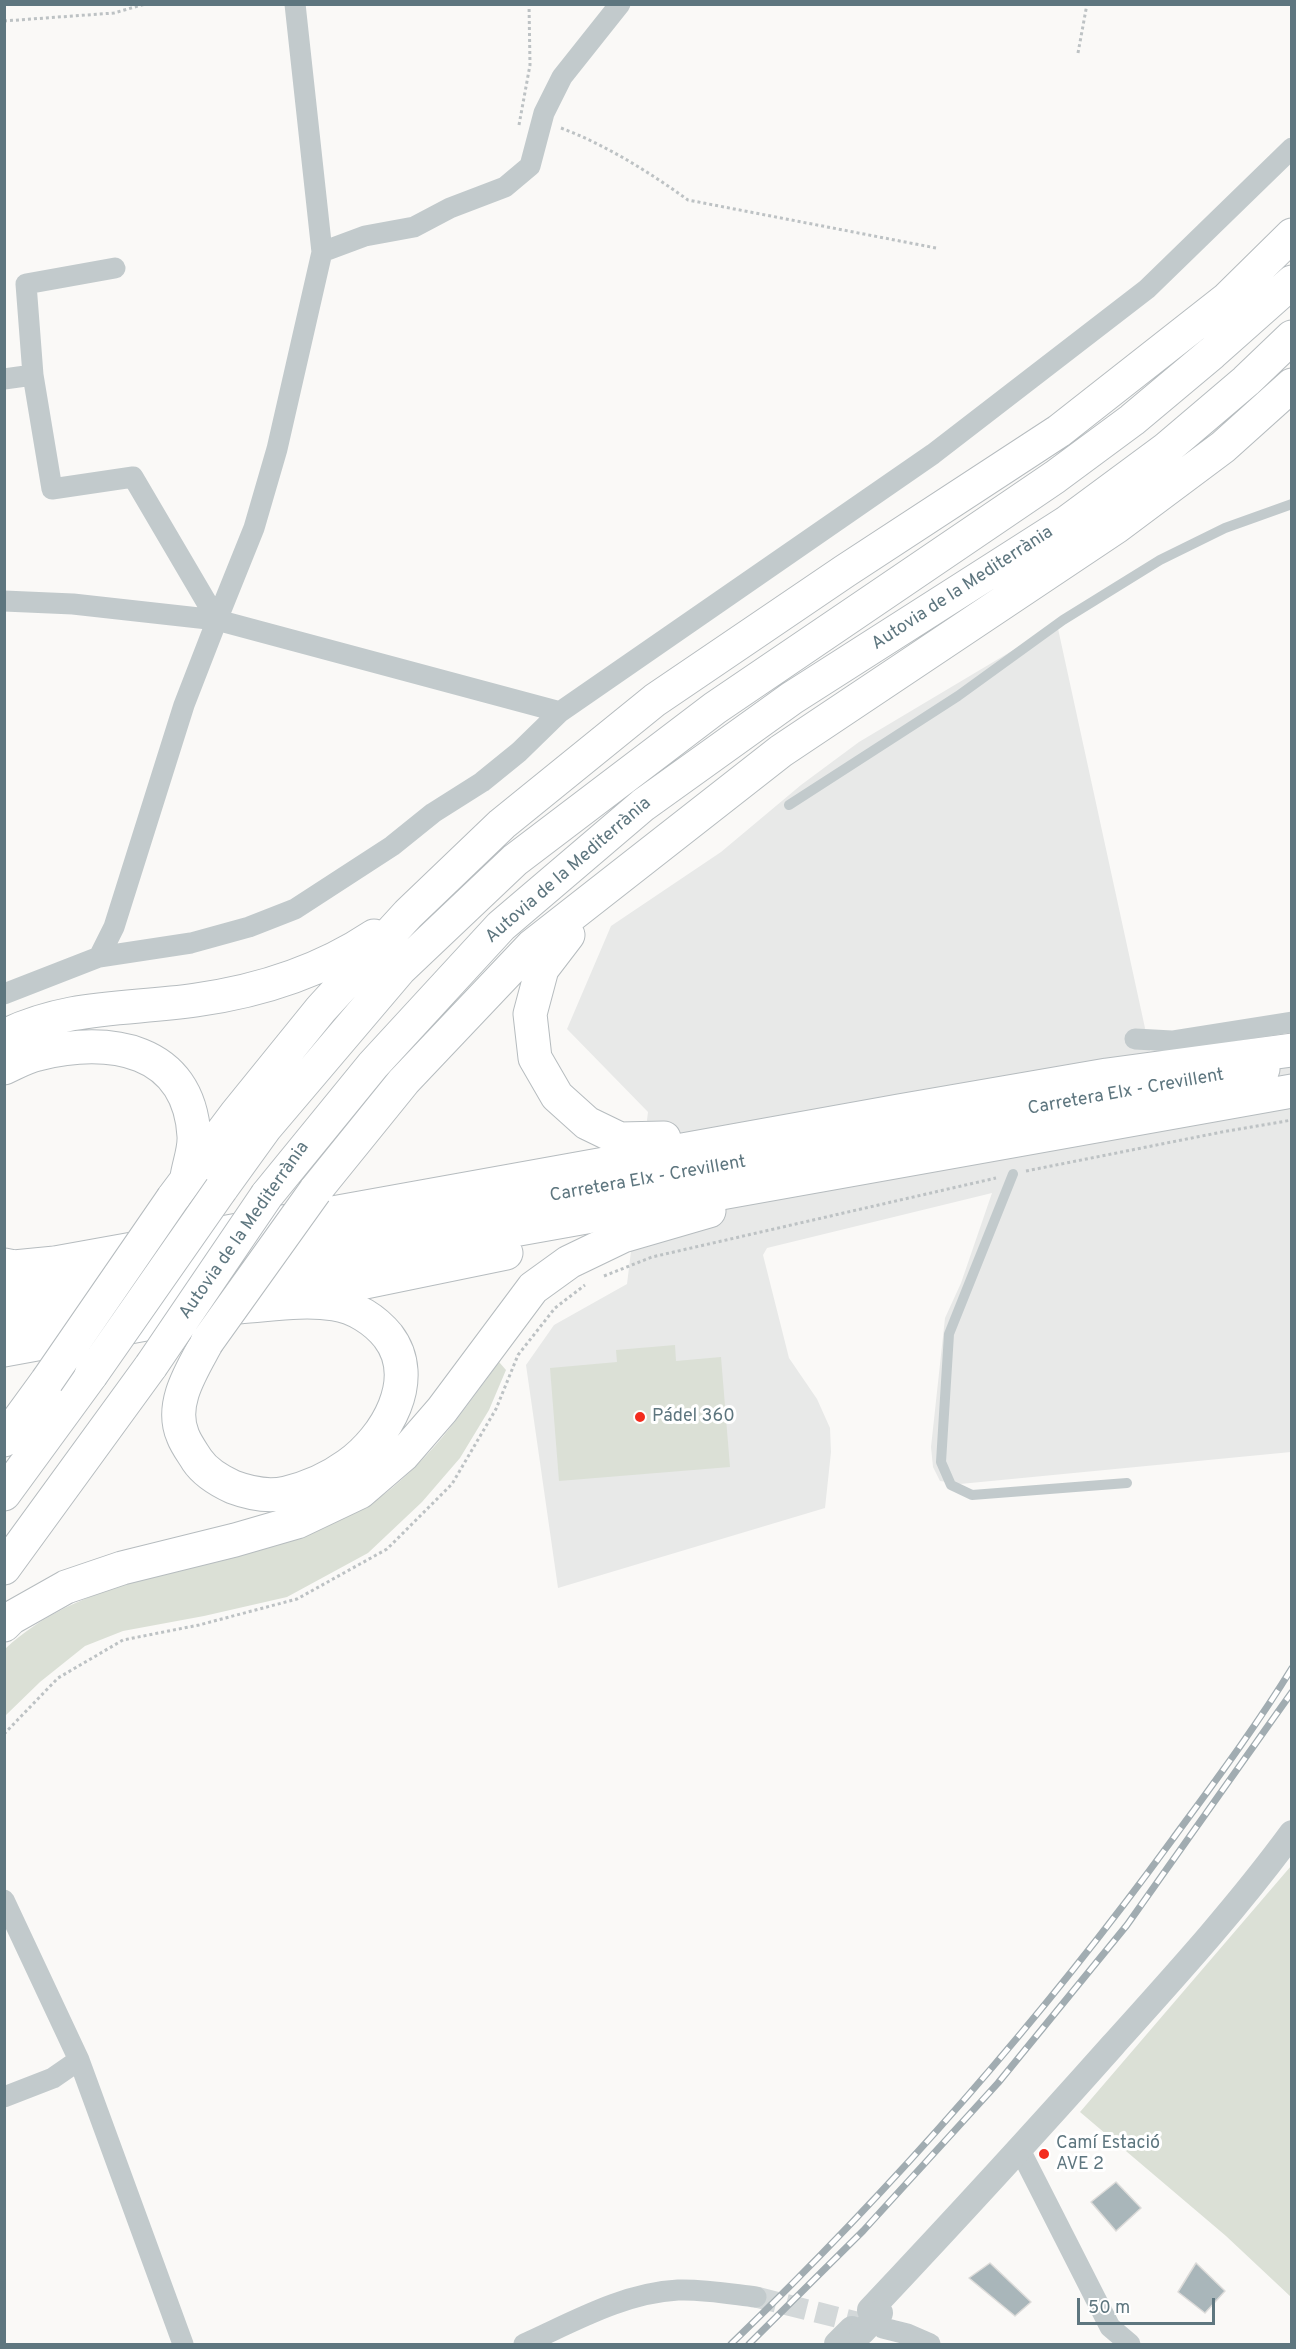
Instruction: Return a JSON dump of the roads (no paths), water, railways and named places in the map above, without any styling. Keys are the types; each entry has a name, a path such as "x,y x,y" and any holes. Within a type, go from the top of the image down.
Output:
{"highway":[{"path":"4,1440 179,1190 236,1114 321,1009 408,914 502,824 655,700 845,571 1059,431 1227,298 1292,235"},
{"name":"Autovia de la Mediterrània","path":"4,1494 265,1128 400,969 515,860 715,708 1055,477 1141,412 1292,282"},
{"name":"Autovia de la Mediterrània","path":"4,1568 151,1366 267,1195 373,1065 501,926 643,806 792,698 1065,523 1166,449 1246,381 1292,337"},
{"path":"239,1307 307,1301 337,1304 358,1312 380,1326 396,1346 401,1368 400,1394 389,1420 372,1445 348,1465 318,1482 284,1493 251,1494 221,1482 199,1463 182,1435 179,1411 184,1383 207,1342 315,1191 404,1081 532,946 605,887 782,751 1116,527 1222,447 1292,385"},
{"path":"605,887 542,969 530,1014 535,1058 557,1096 586,1124 620,1139 693,1137 899,1111"},
{"path":"4,1036 27,1025 67,1013 194,1000 253,990 312,971 355,949 408,914"},
{"path":"4,1068 36,1054 81,1046 120,1048 158,1063 178,1081 189,1109 194,1137 179,1190"},
{"path":"4,1265 14,1267 55,1263 1107,1075 1292,1050"},
{"name":"Carretera Elx - Crevillent","path":"4,1297 1292,1063"},
{"name":"Carretera Elx - Crevillent","path":"4,1323 1292,1091"},
{"path":"4,1350 239,1307 709,1211 1094,1127"},
{"path":"4,1625 11,1618 66,1587 122,1568 226,1543 297,1522 360,1492 403,1455 442,1410 533,1288 569,1262 624,1236 709,1211"}],"street":[{"path":"99,957 114,927 184,705 254,528 277,449 322,252 295,4"},
{"path":"322,252 364,236 414,227 450,208 505,187 530,166 542,121 562,77 620,4"},
{"path":"4,994 99,957 191,943 249,927 294,909 382,853 433,813 482,782 519,752 560,712 933,454 1147,289 1292,148"},
{"path":"115,268 26,284 33,375 52,489 133,477 217,620"},
{"path":"4,379 33,375"},
{"path":"4,601 73,604 217,620 560,712"},
{"path":"1135,1039 1172,1041 1292,1022"},
{"path":"862,2329 1022,2153 1250,1890 1292,1833"},
{"path":"1022,2153 1144,2025 1272,1874 1292,1846"},
{"path":"4,1900 79,2060 183,2344"},
{"path":"4,2097 53,2078 79,2060"},
{"path":"1022,2153 1110,2327 1130,2344"},
{"path":"524,2344 624,2300 651,2294 702,2290 756,2297"},
{"path":"862,2329 907,2334 930,2344"}],"lane":[{"path":"789,806 958,696 1063,620 1160,560 1225,528 1292,504"},
{"path":"1013,1174 949,1334 941,1462 951,1485 972,1495 1127,1483"}],"tunnel":[{"path":"756,2297 872,2326"}],"railway":[{"path":"731,2344 849,2225 962,2102 1017,2038 1122,1907 1172,1840 1249,1734 1292,1668"},
{"path":"749,2344 863,2231 998,2083 1127,1925 1292,1692"}],"place":[{"name":"Pádel 360","path":"640,1417"},
{"name":"Camí Estació AVE 2","path":"1044,2154"}]}
